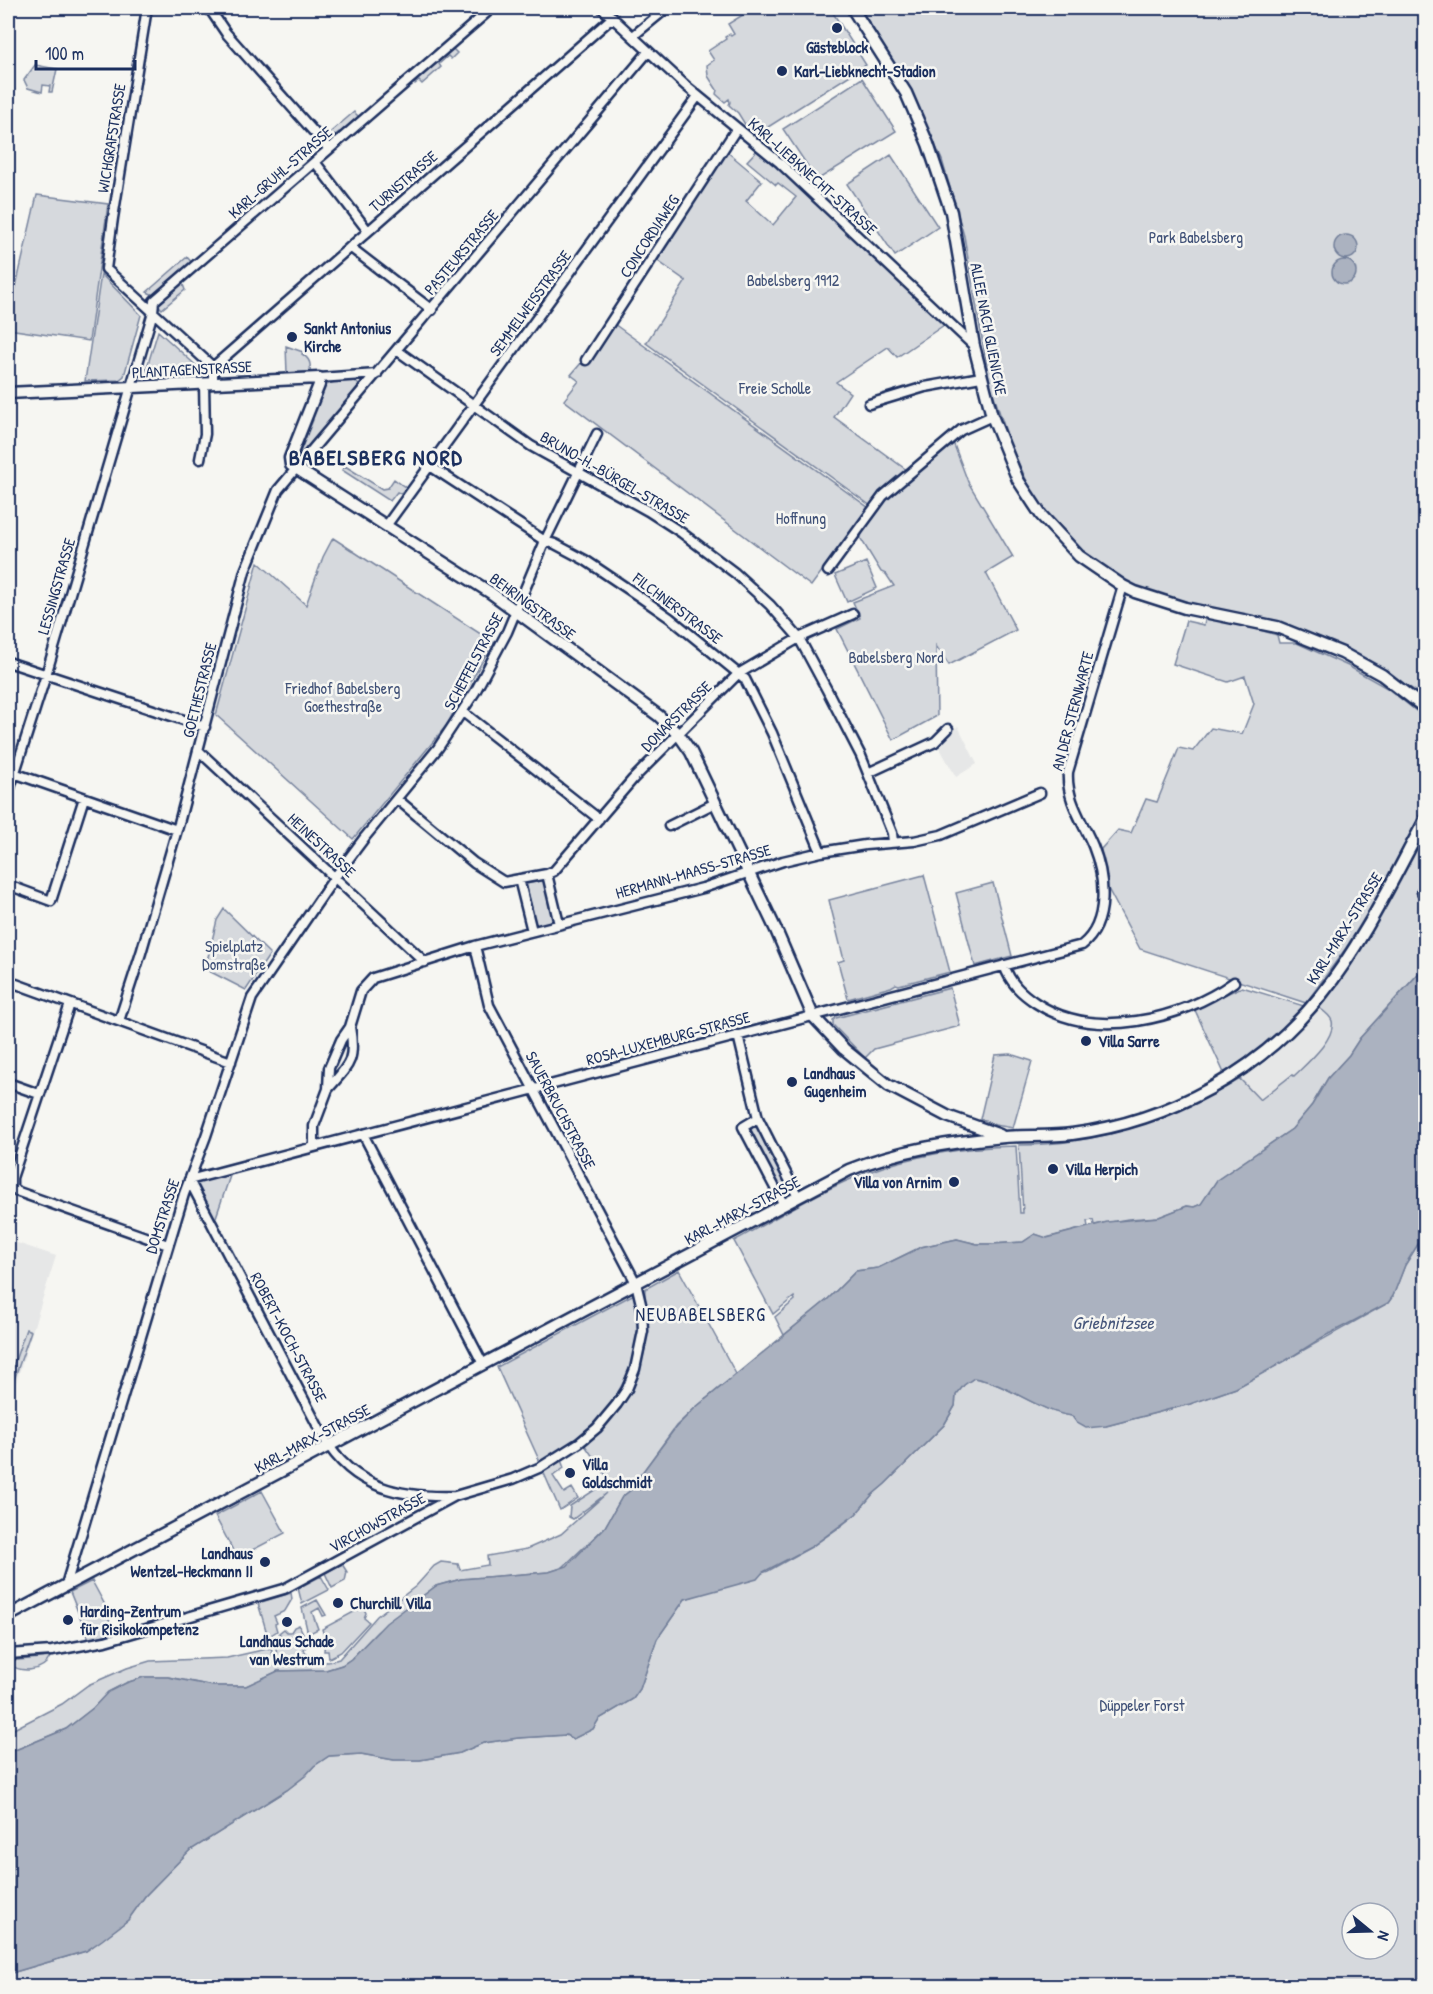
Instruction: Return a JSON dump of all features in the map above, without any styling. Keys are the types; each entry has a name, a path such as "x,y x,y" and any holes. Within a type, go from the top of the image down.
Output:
{"street":[{"name":"WICHGRAFSTRASSE","path":"147,8 106,269 153,312"},
{"path":"209,8 226,33 329,149"},
{"name":"KARL-GRUHL-STRASSE","path":"131,387 153,312 154,301 492,8"},
{"name":"KARL-LIEBKNECHT-STRASSE","path":"602,8 698,96 780,163 974,346"},
{"path":"633,36 667,8"},
{"name":"ALLEE NACH GLIENICKE","path":"852,8 906,93 928,144 951,212 974,346 992,416 1017,477 1039,513 1075,553 1096,570 1123,586 1185,608 1277,627 1342,653 1382,675 1425,710"},
{"name":"TURNSTRASSE","path":"213,367 613,17"},
{"name":"PASTEURSTRASSE","path":"297,470 648,52"},
{"name":"SEMMELWEISSTRASSE","path":"386,526 698,96"},
{"name":"CONCORDIAWEG","path":"586,360 737,128"},
{"path":"315,162 368,231"},
{"path":"350,247 432,310"},
{"path":"153,312 213,367 200,459"},
{"name":"BRUNO-H.-BÜRGEL-STRASSE","path":"398,351 531,446 648,511 691,540 744,581 770,605 799,638 847,728 868,773 892,833 893,842"},
{"name":"PLANTAGENSTRASSE","path":"8,393 377,374"},
{"path":"869,404 925,387 981,377"},
{"path":"297,470 291,465 290,458 319,386 319,378"},
{"name":"LESSINGSTRASSE","path":"8,794 11,772 46,675 131,387"},
{"path":"828,571 883,496 961,430 992,416"},
{"name":"SCHEFFELSTRASSE","path":"335,878 464,712 487,673 545,541 597,434"},
{"name":"FILCHNERSTRASSE","path":"430,466 545,541 585,560 640,597 670,618 745,679 772,733 821,852"},
{"name":"BEHRINGSTRASSE","path":"297,470 491,593 659,716 679,735 691,752 813,1016 844,1049 888,1085 948,1116 1006,1137"},
{"name":"GOETHESTRASSE","path":"119,1022 177,830 245,571 278,490 297,470"},
{"name":"AN DER STERNWARTE","path":"1100,876 1094,848 1069,792 1068,772 1123,586"},
{"name":"DONARSTRASSE","path":"547,874 554,871 633,779 738,674 799,638 853,614"},
{"path":"8,662 205,727"},
{"path":"464,712 599,819"},
{"path":"868,773 935,742 948,729"},
{"name":"HEINESTRASSE","path":"199,751 425,962"},
{"path":"11,772 177,830"},
{"name":"HERMANN-MAASS-STRASSE","path":"314,1147 314,1126 328,1089 329,1068 341,1040 350,1027 361,991 373,978 474,946 703,888 748,872 821,852 914,841 941,835 1040,793"},
{"path":"8,885 51,901 84,798"},
{"path":"397,799 474,862 504,882 547,874 559,924"},
{"path":"669,826 715,803"},
{"name":"KARL-MARX-STRASSE","path":"8,1616 849,1170 883,1158 937,1146 1006,1137 1069,1134 1133,1122 1166,1111 1217,1085 1250,1063 1290,1030 1333,980 1379,903 1425,818"},
{"name":"ROSA-LUXEMBURG-STRASSE","path":"189,1180 1082,945 1097,926 1101,916 1100,876"},
{"name":"DOMSTRASSE","path":"66,1585 168,1245 252,998 335,878"},
{"path":"519,879 532,931"},
{"name":"SAUERBRUCHSTRASSE","path":"474,946 489,1005 636,1283"},
{"path":"1004,965 1009,980 1035,1002 1061,1015 1093,1021 1122,1021 1158,1016 1200,1002 1234,982"},
{"path":"8,981 231,1062"},
{"path":"70,1004 12,1178 12,1187 16,1191 73,1213 168,1245"},
{"name":"HERMANN-MAASS-STRASSE","path":"328,1089 348,1067 354,1048 350,1027"},
{"path":"738,1035 758,1118 798,1197"},
{"path":"8,1083 39,1094"},
{"path":"758,1118 743,1126 784,1205"},
{"path":"363,1134 483,1364"},
{"name":"ROBERT-KOCH-STRASSE","path":"189,1180 329,1446 344,1466 362,1478 401,1494 455,1496"},
{"name":"VIRCHOWSTRASSE","path":"8,1654 52,1651 97,1643 290,1586 455,1496 513,1479 541,1467 579,1443 603,1422 630,1382 636,1364 644,1319 636,1283"}],"shaded area":[{"path":"958,726 977,764 956,777 938,745"},
{"path":"1327,995 1353,1018 1266,1108 1240,1079 1265,1062 1287,1042"},
{"path":"8,1240 56,1256 11,1399 8,1398"}],"green space":[{"name":"Karl-Liebknecht-Stadion","path":"754,8 830,8 866,65 765,129 757,119 746,126 738,113 729,105 729,99 725,102 716,94 717,90 708,76 707,65 714,60 708,51 726,39 725,37 734,34 728,24"},
{"name":"Park Babelsberg","path":"860,8 1425,8 1425,697 1356,654 1324,639 1273,620 1192,604 1131,586 1094,563 1074,545 1034,497 1010,444 990,384 964,236 942,160 906,82"},
{"path":"452,48 457,53 451,59 448,56 439,64 441,67 422,84 419,81 415,84 413,82"},
{"path":"35,65 57,69 52,92 49,92 50,86 43,85 42,92 28,88 24,80"},
{"path":"862,78 896,131 817,180 783,129"},
{"path":"354,112 360,118 341,135 339,132 331,138 326,136"},
{"path":"760,147 947,323 897,357 888,347 836,382 850,393 834,417 908,471 884,489 871,506 646,343 686,281 655,259 725,150 762,181 746,201 773,225 796,197 778,183 776,185 747,161"},
{"path":"891,155 938,227 895,256 847,184"},
{"path":"37,195 108,204 89,341 8,329"},
{"path":"187,257 193,264 156,296 147,292"},
{"path":"101,274 141,315 124,376 119,380 85,381"},
{"path":"182,282 185,290 162,309 159,306 160,301"},
{"name":"Hoffnung","path":"614,324 869,508 811,586 564,400 579,381 571,375"},
{"path":"158,331 201,370 200,374 144,377"},
{"path":"286,346 303,352 302,354 309,362 310,372 287,373"},
{"path":"354,380 360,386 303,454 300,452 323,388 334,382"},
{"name":"Babelsberg Nord","path":"953,442 968,482 1013,557 986,573 1016,630 949,665 936,646 937,716 893,740 837,629 860,618 853,602 894,586 886,574 881,572 861,539 864,528 872,515 899,487"},
{"path":"345,466 382,489 388,488 394,479 406,488 401,494 397,492 390,501 342,470"},
{"name":"Friedhof Babelsberg Goethestraße","path":"333,538 493,642 446,726 353,839 216,715 258,562 306,605 323,557"},
{"path":"866,562 877,588 847,602 835,575"},
{"path":"1206,617 1277,635 1279,643 1297,643 1348,666 1387,688 1425,718 1425,805 1375,901 1346,948 1306,1003 1140,949 1105,883 1101,849 1118,830 1131,833 1146,799 1157,802 1179,748 1193,751 1211,728 1242,734 1254,704 1245,676 1228,682 1173,664 1186,621 1204,625"},
{"path":"1425,829 1425,859 1419,862 1425,875 1425,971 1419,973 1360,1038 1292,1129 1217,1180 1202,1204 1194,1207 1187,1206 1159,1217 1128,1219 1094,1225 1093,1220 1087,1221 1088,1227 1046,1238 1035,1234 1023,1242 977,1244 957,1239 921,1247 878,1268 856,1271 827,1300 784,1335 775,1317 795,1300 794,1297 773,1314 734,1241 815,1196 866,1173 902,1161 959,1150 1016,1146 1020,1213 1023,1213 1019,1145 1077,1140 1134,1127 1188,1107 1240,1079 1260,1100 1292,1075 1294,1076 1319,1051 1329,1036 1332,1021 1318,1007"},
{"path":"924,875 950,972 896,984 848,999 838,962 844,960 829,900"},
{"path":"546,880 556,922 536,926 526,884"},
{"path":"993,883 1012,956 975,966 956,893"},
{"name":"Spielplatz Domstraße","path":"224,909 270,954 246,990 205,969 217,920"},
{"path":"1242,987 1304,1006 1269,1042 1224,1073 1194,1008"},
{"path":"950,988 960,1026 874,1049 865,1058 833,1025 833,1020 836,1018"},
{"path":"1010,1054 1032,1061 1013,1128 995,1125 980,1119 995,1055"},
{"path":"754,1126 758,1126 794,1192 783,1197 749,1132"},
{"path":"231,1173 215,1220 196,1183"},
{"name":"Düppeler Forst","path":"1425,1233 1425,1986 8,1986 8,1974 86,1951 128,1920 145,1896 189,1851 287,1790 329,1756 361,1754 394,1760 420,1760 460,1753 483,1743 518,1738 566,1735 573,1739 593,1729 599,1719 633,1699 640,1689 657,1639 685,1599 768,1571 811,1547 837,1529 856,1514 872,1495 944,1425 955,1406 956,1395 974,1378 999,1386 1047,1409 1072,1416 1077,1423 1106,1426 1190,1404 1236,1388 1388,1303 1405,1265"},
{"path":"679,1270 736,1374 676,1426 641,1474 636,1486 622,1497 605,1527 562,1568 549,1572 461,1579 436,1586 377,1632 351,1659 342,1665 326,1670 278,1671 246,1686 213,1686 168,1677 144,1677 126,1683 108,1692 93,1708 66,1729 8,1753 8,1732 62,1704 88,1685 127,1668 150,1661 227,1658 271,1648 276,1665 280,1665 275,1646 284,1640 279,1633 284,1629 291,1632 299,1625 304,1635 296,1637 297,1643 307,1640 308,1644 304,1649 308,1655 305,1661 328,1662 339,1659 377,1616 416,1586 434,1566 441,1562 458,1564 460,1570 488,1565 487,1556 527,1549 561,1534 607,1493 573,1519 569,1517 570,1506 598,1488 606,1478 612,1489 614,1487 584,1444 598,1432 621,1404 637,1374 647,1340 645,1289"},
{"path":"634,1294 638,1313 636,1344 631,1364 614,1399 588,1428 540,1462 497,1367"},
{"path":"26,1329 31,1331 8,1397 8,1381"},
{"path":"561,1460 564,1468 553,1476 564,1493 572,1488 578,1498 560,1510 543,1471"},
{"path":"262,1491 285,1533 237,1558 215,1516"},
{"path":"342,1564 347,1572 345,1581 332,1588 325,1573"},
{"path":"321,1576 329,1590 302,1604 298,1588"},
{"path":"92,1581 105,1605 113,1633 89,1639 70,1592"},
{"path":"291,1593 292,1599 285,1611 274,1616 277,1631 268,1637 258,1603"},
{"path":"317,1600 326,1615 323,1616 319,1608 312,1612 318,1629 308,1634 302,1608"},
{"path":"363,1607 366,1613 364,1618 369,1622 341,1652 329,1658 328,1651 324,1651 325,1639 322,1629"},
{"path":"50,1657 42,1666 31,1670 18,1669 8,1663 8,1661"}],"water":[{"path":"1346,235 1355,238 1358,247 1355,256 1346,259 1337,256 1334,247 1337,238"},
{"path":"1344,260 1353,263 1356,272 1353,281 1344,284 1335,281 1332,272 1335,263"},
{"name":"Griebnitzsee","path":"1425,971 1425,1233 1405,1265 1388,1303 1323,1337 1236,1388 1190,1404 1106,1426 1086,1428 1077,1423 1072,1416 1047,1409 999,1386 974,1378 956,1395 955,1406 944,1425 872,1495 856,1514 811,1547 763,1572 757,1579 685,1599 657,1639 640,1689 633,1699 599,1719 593,1729 573,1739 566,1735 518,1738 483,1743 460,1753 420,1760 394,1760 361,1754 329,1756 287,1790 189,1851 145,1896 128,1920 86,1951 8,1974 8,1753 66,1729 93,1708 108,1692 126,1683 144,1677 168,1677 213,1686 246,1686 278,1671 326,1670 342,1665 351,1659 386,1623 436,1586 461,1579 549,1572 567,1566 605,1527 622,1497 636,1486 641,1474 676,1427 695,1408 827,1300 856,1271 878,1268 921,1247 957,1239 977,1244 1023,1242 1035,1234 1047,1238 1107,1222 1159,1217 1187,1206 1194,1207 1201,1204 1217,1180 1292,1129 1360,1038 1419,973"}],"place":[{"name":"Gästeblock","path":"837,28"},
{"name":"Karl-Liebknecht-Stadion","path":"782,71"},
{"name":"Sankt Antonius Kirche","path":"292,337"},
{"name":"Villa Sarre","path":"1086,1041"},
{"name":"Landhaus Gugenheim","path":"792,1082"},
{"name":"Villa Herpich","path":"1053,1169"},
{"name":"Villa von Arnim","path":"954,1182"},
{"name":"Villa Goldschmidt","path":"570,1473"},
{"name":"Landhaus Wentzel-Heckmann II","path":"265,1562"},
{"name":"Churchill Villa","path":"338,1603"},
{"name":"Harding-Zentrum für Risikokompetenz","path":"68,1620"},
{"name":"Landhaus Schade van Westrum","path":"287,1622"}],"district":[{"name":"BABELSBERG NORD","path":"376,457"},
{"name":"NEUBABELSBERG","path":"701,1314"}],"park label":[{"name":"Babelsberg 1912","path":"793,280"},
{"name":"Freie Scholle","path":"775,388"}]}
